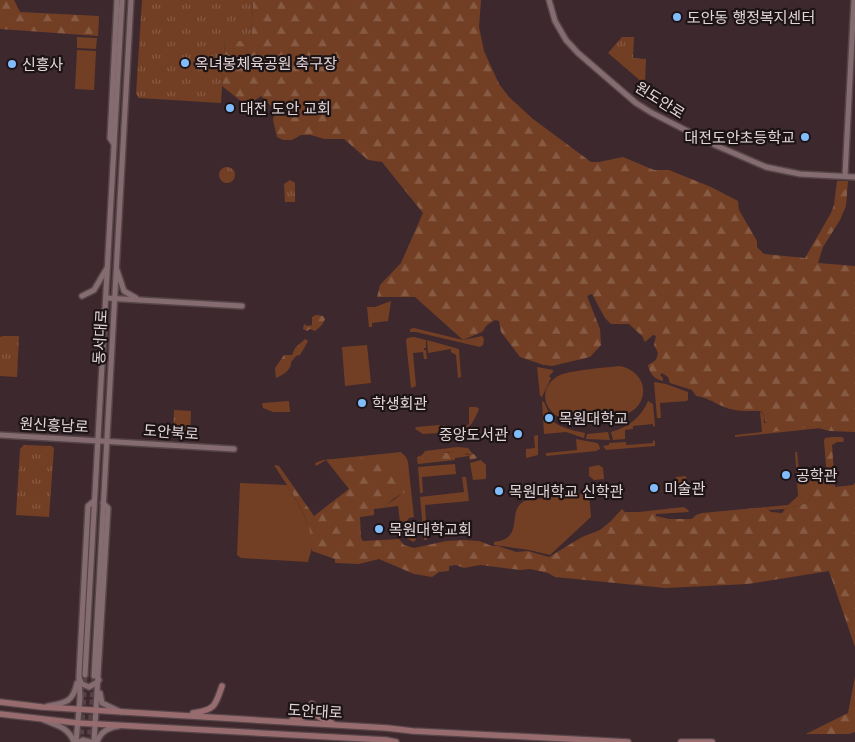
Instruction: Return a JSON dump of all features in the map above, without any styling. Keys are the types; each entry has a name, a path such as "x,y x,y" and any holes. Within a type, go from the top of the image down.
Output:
{"main road":[{"path":"177,715 211,709 215,706 222,686"},
{"name":"도안대로","path":"0,702 42,707 413,731 628,742"},
{"path":"288,722 306,716 312,704 314,713 318,717 336,725"},
{"name":"도안대로","path":"0,714 78,723 396,742"},
{"path":"681,742 712,742"}],"street":[{"path":"114,145 110,138 116,0"},
{"name":"동서대로","path":"82,675 88,506 94,501 122,0"},
{"name":"동서대로","path":"94,676 123,146 126,138 132,0"},
{"name":"원도안로","path":"549,0 555,21 572,47 636,103 652,113 715,145 766,167 800,174 855,177"},
{"path":"844,176 854,0"},
{"path":"82,296 94,290 107,267"},
{"path":"116,268 124,291 132,297 144,300"},
{"path":"106,298 242,306"},
{"name":"원신흥남로","path":"0,435 106,441"},
{"name":"도안북로","path":"106,441 234,449"},
{"path":"95,742 95,710 108,508 103,503"},
{"path":"82,675 82,684 89,687 98,680"},
{"path":"42,707 70,700 75,694 82,675"},
{"path":"76,742 82,675"},
{"path":"98,680 102,703 122,712"},
{"path":"43,720 66,729 76,742"},
{"path":"95,742 104,731 123,726"},
{"path":"76,742 83,740 90,742"}],"green space":[{"path":"0,0 14,0 20,12 99,16 98,36 0,29"},
{"path":"142,0 253,0 251,41 225,41 221,103 139,98 136,94"},
{"path":"253,0 481,0 479,27 484,51 499,84 509,97 533,119 591,162 623,157 654,170 669,170 711,187 738,201 739,210 757,241 757,247 764,254 805,258 831,213 837,181 848,181 846,206 840,220 823,247 818,263 855,266 855,432 801,428 771,432 766,430 765,416 761,411 742,411 727,408 696,396 692,390 670,383 668,377 662,373 660,375 663,381 657,379 651,373 648,365 656,360 658,353 654,345 656,336 653,335 645,342 642,336 629,324 611,324 605,318 592,294 587,296 600,329 601,345 590,357 552,366 520,357 501,332 499,321 495,320 487,325 482,332 463,340 415,297 377,297 380,285 401,263 423,213 382,162 368,160 344,139 324,139 311,135 301,135 292,140 283,140 277,137 273,120 275,110 261,96 247,106 222,86 225,41 251,41"},
{"path":"77,37 97,38 96,49 77,48"},
{"path":"622,37 634,37 633,58 646,59 645,81 642,82 608,53"},
{"path":"77,50 96,51 94,90 75,89"},
{"path":"224,167 230,167 235,172 233,181 224,183 219,178 219,172"},
{"path":"290,180 295,183 295,202 285,202 284,184"},
{"path":"391,301 388,321 372,323 372,327 369,327 367,307 375,307"},
{"path":"316,315 323,316 325,319 322,325 315,331 303,329 304,324 312,325 312,317"},
{"path":"414,328 463,340 482,336 484,339 483,345 480,347 410,332 410,329"},
{"path":"19,336 17,377 0,376 0,337"},
{"path":"414,337 426,340 426,348 424,350 426,350 427,359 424,359 423,352 413,353 416,386 411,388 406,341 407,338"},
{"path":"305,339 308,341 300,355 296,356 291,362 290,368 286,372 276,378 275,368 284,355 292,355 295,348"},
{"path":"427,340 459,349 461,377 458,378 456,355 451,352 451,349 428,353"},
{"path":"367,345 371,383 345,386 342,347"},
{"path":"619,366 635,374 643,387 641,402 627,414 604,419 569,421 561,418 548,407 545,393 548,385 560,375 576,371"},
{"path":"537,367 553,370 542,397 540,396"},
{"path":"654,382 688,392 687,401 660,403 661,418 657,418"},
{"path":"289,401 290,412 273,412 263,408 262,403"},
{"path":"542,401 549,413 547,417 564,428 585,433 584,438 566,432 544,434"},
{"path":"648,401 653,404 655,426 653,427 653,424 633,426 633,429 625,430 625,439 613,440 611,432 638,417"},
{"path":"469,407 479,409 470,426 457,432 443,433 443,425 445,425 446,430 462,429 469,424"},
{"path":"174,410 191,411 190,437 173,436"},
{"path":"760,411 765,416 764,423 801,428 821,428 735,437 735,435 762,432"},
{"path":"440,425 440,433 423,434 415,429 416,427"},
{"path":"608,432 610,440 586,439 587,434"},
{"path":"538,435 538,455 526,458 526,449 535,448 534,436"},
{"path":"842,437 844,439 843,442 837,442 832,445 835,487 853,485 855,483 855,647 829,571 748,584 665,588 555,577 548,573 530,569 521,570 480,565 464,568 456,565 449,566 449,571 439,572 432,577 414,574 379,559 359,564 335,563 335,559 312,551 309,528 305,517 274,465 279,466 314,516 349,489 326,460 360,458 400,467 405,492 383,508 374,509 374,515 360,517 361,538 363,541 399,539 404,545 414,548 446,541 479,541 516,552 528,551 549,557 582,537 600,530 622,509 625,512 639,512 684,507 689,512 656,514 656,516 669,519 692,519 702,513 766,507 771,512 782,513 785,509 807,503 812,495 812,481 827,477 824,441 825,438"},
{"path":"576,439 597,443 600,449 546,456 546,453 577,450"},
{"path":"653,440 655,441 655,446 606,450 603,446 609,445 609,443 626,442 626,445 653,443"},
{"path":"24,445 51,446 54,448 49,517 16,515 20,449"},
{"path":"457,447 468,448 473,454 453,451 417,460 417,457 425,451"},
{"path":"462,450 467,455 474,454 477,458 470,460 469,456 455,458 455,460 418,464 417,460 432,454"},
{"path":"401,452 408,462 414,517 400,522 398,506 383,508 405,490 326,460 316,466 315,463 323,460"},
{"path":"795,452 797,452 800,479 827,475 827,477 812,488 812,495 807,503 785,509 770,510 766,507 788,505 798,496"},
{"path":"481,460 486,465 486,479 473,480 470,463"},
{"path":"455,464 456,474 422,477 423,493 420,493 418,467"},
{"path":"599,465 603,468 604,479 594,480 589,476 589,467"},
{"path":"686,476 688,489 685,491 659,492 676,489 676,477"},
{"path":"462,477 466,477 469,501 425,505 427,540 424,540 420,497 464,492"},
{"path":"240,483 287,485 304,514 310,531 312,548 308,562 241,558 237,555"},
{"path":"589,493 591,517 550,555 494,545 494,542 504,540 510,535 513,530 517,510 520,504 527,500"},
{"path":"414,526 416,540 413,542 403,536 401,527"},
{"path":"855,677 855,732 849,734 806,734 848,713"}],"tunnel":[{"path":"81,742 85,675"},
{"path":"89,742 94,676"}],"place":[{"name":"도안동 행정복지센터","path":"677,17"},
{"name":"옥녀봉체육공원 축구장","path":"185,63"},
{"name":"신흥사","path":"12,64"},
{"name":"대전 도안 교회","path":"230,108"},
{"name":"대전도안초등학교","path":"805,137"},
{"name":"학생회관","path":"362,403"},
{"name":"목원대학교","path":"549,418"},
{"name":"중앙도서관","path":"518,434"},
{"name":"공학관","path":"786,475"},
{"name":"미술관","path":"654,488"},
{"name":"목원대학교 신학관","path":"499,491"},
{"name":"목원대학교회","path":"379,529"}]}
